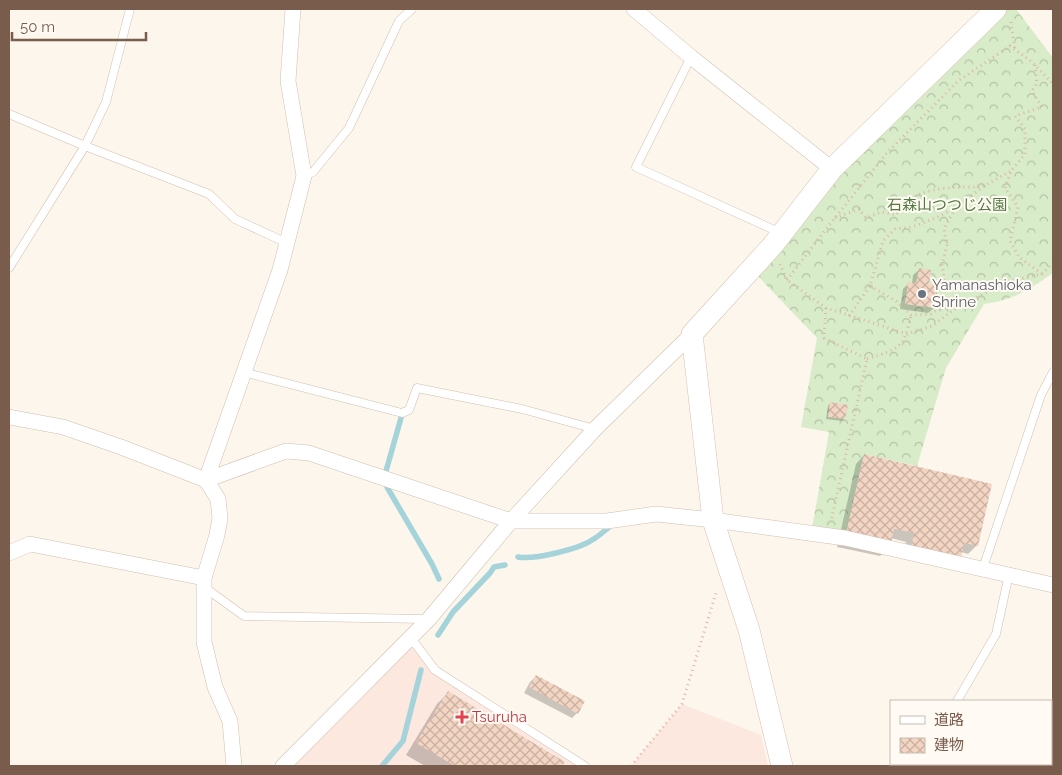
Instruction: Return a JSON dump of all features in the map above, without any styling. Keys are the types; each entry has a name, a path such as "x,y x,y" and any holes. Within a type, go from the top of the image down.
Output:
{"street":[{"path":"206,480 280,270 304,176 288,81 293,9"},
{"path":"634,9 691,57 832,169"},
{"path":"283,766 429,619 511,521 595,429 692,334 777,239 832,169 1003,13"},
{"path":"692,334 714,520 749,630 782,766"},
{"path":"9,418 62,428 121,447 206,480 218,499 220,518 204,583 204,642 215,687 230,721 234,766"},
{"path":"206,480 286,451 309,453 511,521 606,521 656,514 714,520 828,536 983,568 1053,585"},
{"path":"9,553 30,544 204,583"}],"lane":[{"path":"9,268 86,146 106,102 130,9"},
{"path":"304,176 313,172 349,128 399,21 412,9"},
{"path":"691,57 636,167 777,239"},
{"path":"9,114 209,194 235,219 287,243"},
{"path":"243,372 402,413 409,410 417,388 522,409 595,429"},
{"path":"983,568 1041,395 1053,372"},
{"path":"958,700 996,634 1009,574"},
{"path":"204,583 244,616 429,619"},
{"path":"410,638 435,670 585,766"}],"path":[{"path":"1003,13 1015,50"},
{"path":"787,280 886,154 958,81 1010,46 1035,64 1053,84"},
{"path":"1035,64 1037,83 1032,92 1042,107 1015,116 1025,129 1025,154 1011,171 1005,188 1018,207 1010,242 1019,257 1042,274"},
{"path":"850,316 870,286 883,241 896,229 912,227 957,208 982,187 1011,171"},
{"path":"834,218 859,209 866,218 881,212 896,215 905,203 926,191 982,187"},
{"path":"870,286 896,301 912,314 931,314 942,306 944,278 942,265 947,245 944,229 957,208"},
{"path":"777,239 787,280 826,308 908,334 932,326 952,311 1005,282 1042,274 1053,263"},
{"path":"826,308 824,338 867,359 895,350 908,334 912,314"},
{"path":"828,536 867,359"},
{"path":"631,766 682,704 719,586"}],"shaded area":[{"path":"411,638 435,670 585,766 283,766"},
{"path":"682,704 761,735 768,766 631,766"}],"green space":[{"name":"石森山つつじ公園","path":"996,9 1016,9 1053,58 1053,273 1020,293 1004,300 984,304 946,368 917,466 864,454 845,538 811,534 829,432 801,427 817,338 751,269"}],"building":[{"name":"Yamanashioka Shrine","path":"919,268 931,270 929,284 938,285 935,308 905,304 908,282 916,283"},
{"path":"830,402 848,405 845,419 828,417"},
{"path":"864,454 992,484 978,546 964,543 961,558 911,547 914,533 894,529 890,549 845,538"},
{"path":"536,675 585,701 578,714 529,687"},
{"name":"Tsuruha","path":"448,691 565,762 562,766 455,766 416,743"}],"waterway":[{"path":"386,471 401,418"},
{"path":"387,487 439,579"},
{"path":"518,557 534,557 577,547 594,539 608,528"},
{"path":"438,635 453,612 494,567 505,565"},
{"path":"382,766 403,741 421,670"}],"place":[{"name":"Yamanashioka Shrine","path":"922,294"},
{"name":"Tsuruha","path":"462,717"}]}
